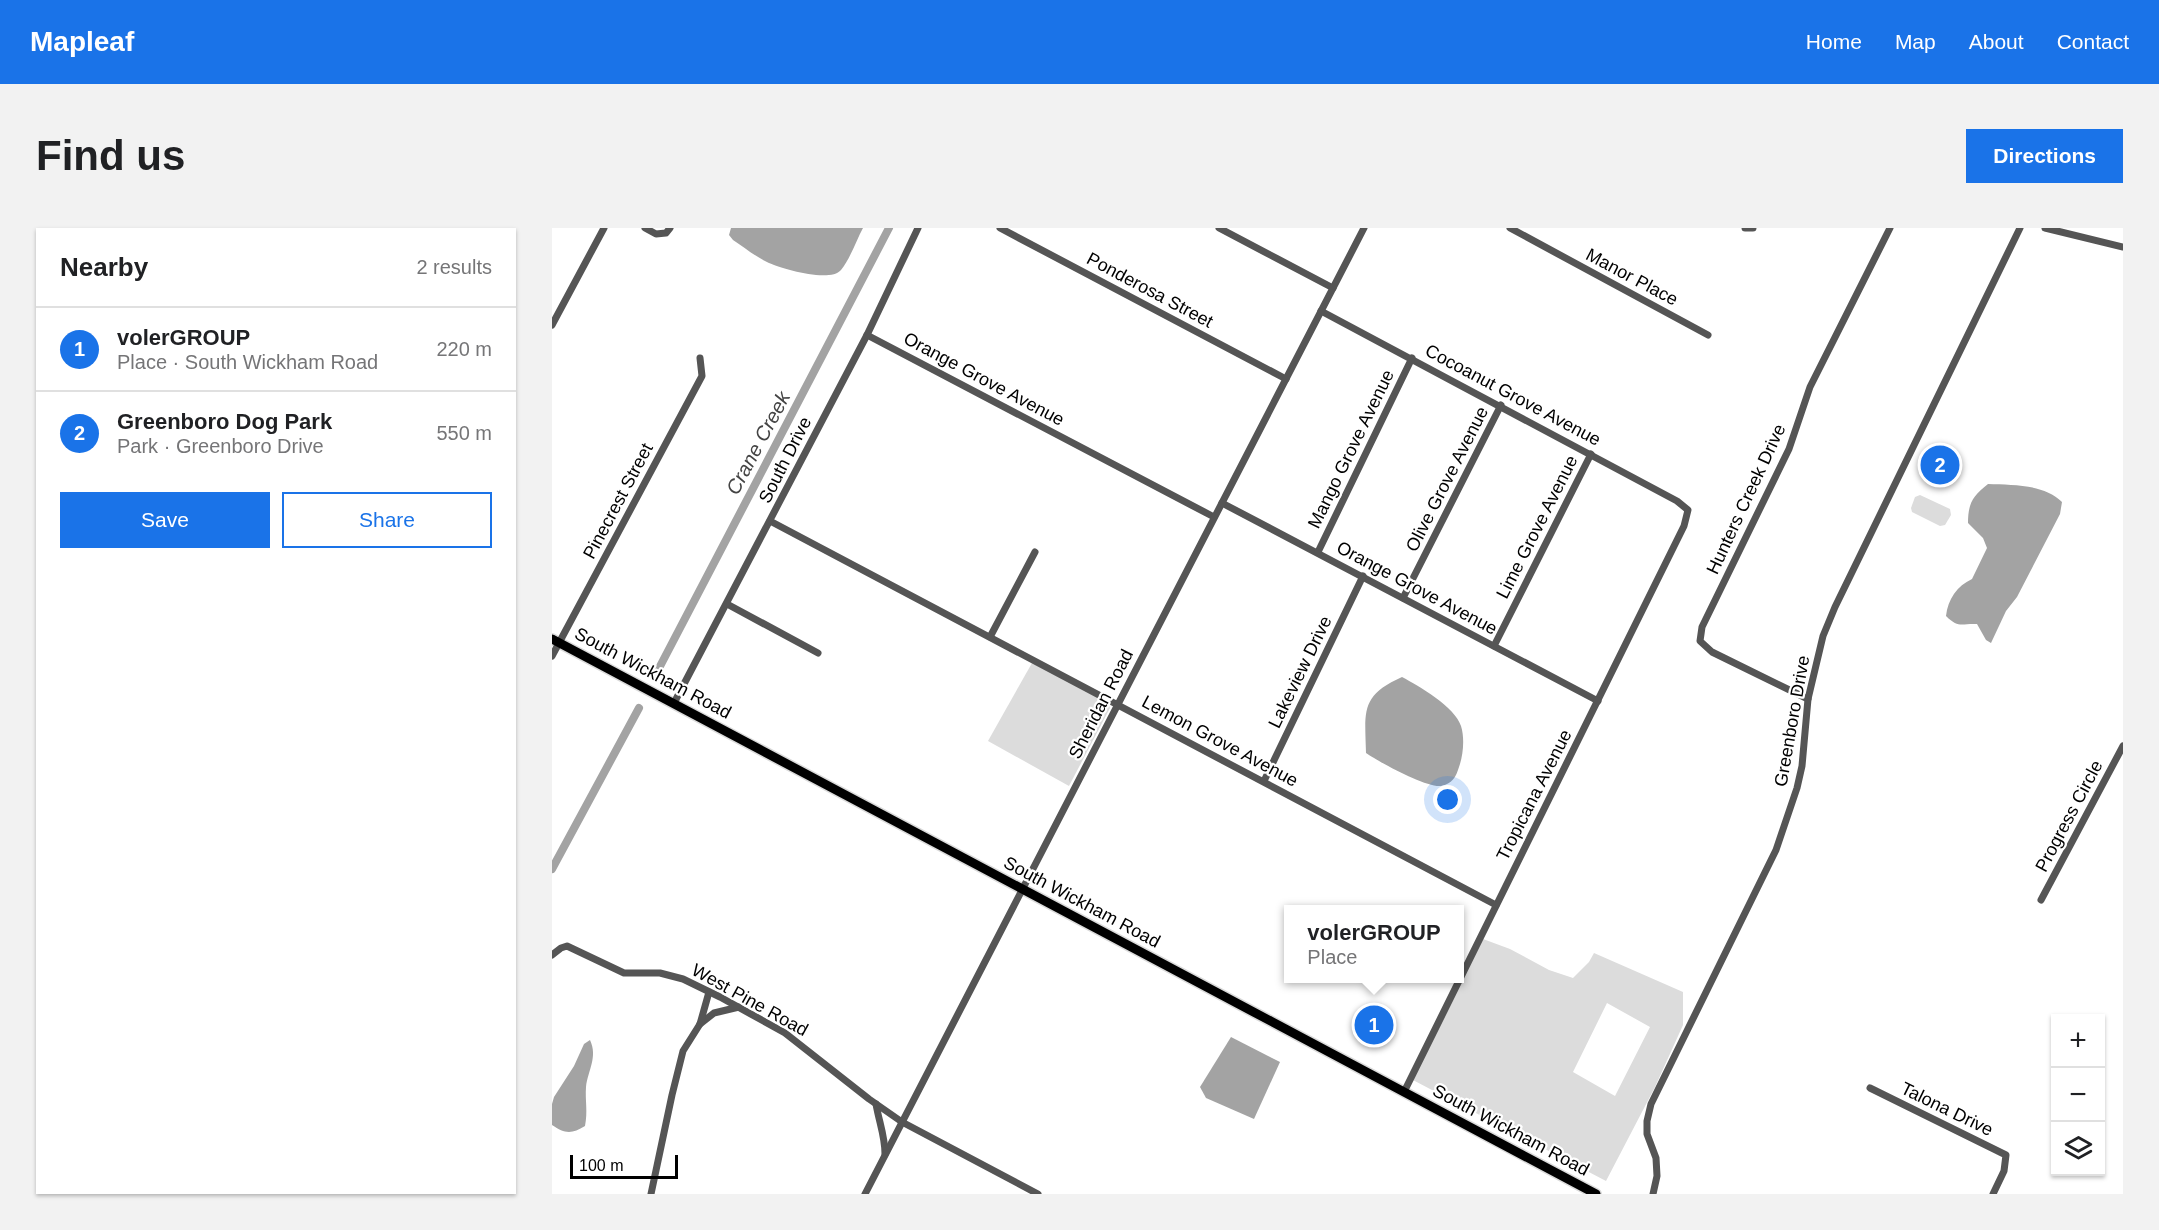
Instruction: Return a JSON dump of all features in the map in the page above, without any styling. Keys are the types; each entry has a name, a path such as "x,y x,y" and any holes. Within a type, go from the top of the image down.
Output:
{"main road":[{"name":"South Wickham Road","path":"556,640 1596,1194"}],"street":[{"path":"552,325 603,228"},
{"path":"645,228 656,234 666,233 670,228"},
{"name":"South Drive","path":"674,703 867,335 918,228"},
{"name":"Ponderosa Street","path":"1000,228 1286,379"},
{"path":"1220,228 1333,288"},
{"name":"Sheridan Road","path":"865,1194 1364,228"},
{"name":"Manor Place","path":"1510,228 1708,335"},
{"path":"1745,228 1753,228"},
{"name":"Hunters Creek Drive","path":"1808,699 1712,652 1700,641 1702,627 1789,449 1810,387 1890,228"},
{"path":"2045,228 2123,247"},
{"name":"Greenboro Drive","path":"1653,1194 1657,1176 1656,1158 1647,1134 1651,1104 1776,850 1787,823 1802,766 1808,699 1823,636 2018,229"},
{"name":"Cocoanut Grove Avenue","path":"1321,311 1501,405 1677,501 1688,510"},
{"name":"Orange Grove Avenue","path":"867,335 1214,517"},
{"name":"Pinecrest Street","path":"552,656 556,640 702,376 700,358"},
{"name":"Mango Grove Avenue","path":"1318,552 1412,358"},
{"name":"Olive Grove Avenue","path":"1403,598 1501,405"},
{"name":"Lime Grove Avenue","path":"1494,646 1591,454"},
{"name":"Orange Grove Avenue","path":"1222,503 1598,701"},
{"name":"Tropicana Avenue","path":"1464,969 1684,526 1688,510"},
{"name":"Lemon Grove Avenue","path":"770,521 1496,904"},
{"path":"990,637 1035,552"},
{"name":"Lakeview Drive","path":"1264,781 1363,576"},
{"path":"727,604 818,653"},
{"name":"Progress Circle","path":"2041,900 2123,746"},
{"name":"West Pine Road","path":"552,955 567,946 624,973 660,973 683,979 710,992 785,1033 902,1122 1038,1194"},
{"name":"Tropicana Avenue","path":"1404,1092 1457,983"},
{"path":"651,1194 683,1051 700,1024 710,992"},
{"path":"700,1024 714,1013 739,1007"},
{"name":"Talona Drive","path":"1870,1088 2006,1155 2004,1171 1993,1194"},
{"path":"876,1104 885,1137 885,1156"}],"shaded area":[{"path":"731,228 863,228 841,270 835,274 817,275 769,263 733,240 729,235"},
{"path":"1988,484 2018,485 2037,489 2055,496 2062,502 2060,514 2017,597 2006,611 1991,643 1986,640 1977,624 1958,624 1946,616 1951,599 1962,585 1972,579 1987,548 1983,538 1968,523 1972,500"},
{"path":"1920,495 1950,509 1951,515 1945,525 1940,526 1912,512 1915,497"},
{"path":"1032,663 1108,702 1110,708 1069,786 988,741"},
{"path":"1402,677 1427,691 1444,705 1452,712 1461,726 1463,742 1458,771 1451,782 1445,785 1434,786 1415,779 1366,753 1365,726 1368,706 1379,691"},
{"path":"1483,939 1510,949 1549,970 1573,978 1589,962 1594,953 1683,992 1683,1025 1655,1087 1606,1181 1411,1079 1460,983 1464,983 1464,976","holes":["1607,1003 1650,1027 1615,1096 1573,1072"]},
{"path":"1231,1037 1280,1062 1254,1119 1206,1098 1200,1087"},
{"path":"590,1040 593,1058 586,1087 585,1126 572,1132 561,1130 552,1125 554,1097 574,1066 584,1044"}],"waterway":[{"name":"Crane Creek","path":"656,674 889,228"},
{"name":"Crane Creek","path":"552,869 639,708"}],"place":[{"name":"Greenboro Dog Park","path":"1940,465"},
{"name":"volerGROUP","path":"1374,1025"}]}
